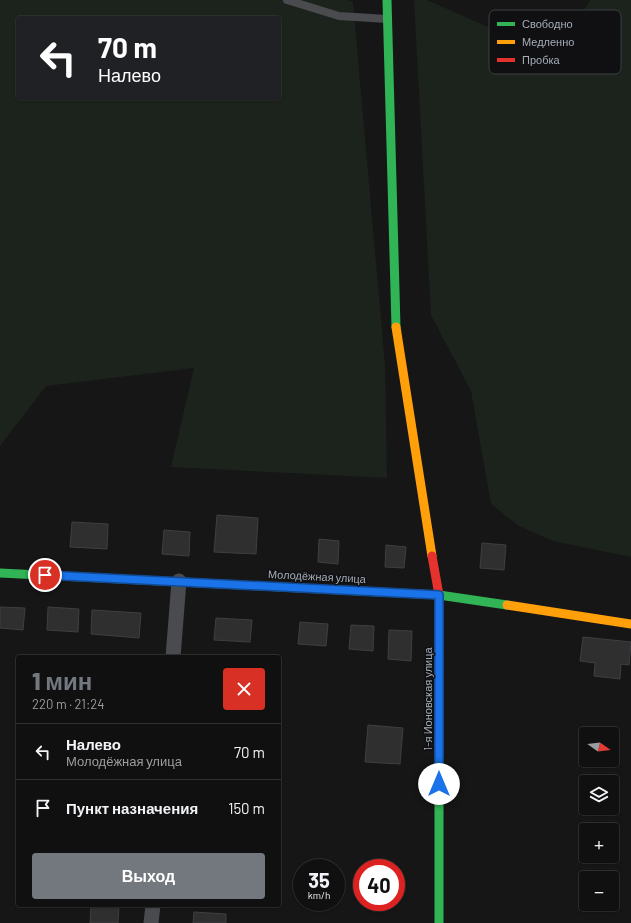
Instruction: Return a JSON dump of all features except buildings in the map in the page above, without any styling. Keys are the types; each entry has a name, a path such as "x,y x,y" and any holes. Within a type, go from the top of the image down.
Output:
{"street":[{"name":"1-я Ионовская улица","path":"387,0 396,334 439,595 439,923"},
{"name":"Молодёжная улица","path":"0,573 439,595 631,624"},
{"path":"173,655 179,581"},
{"path":"152,923 153,907"}],"lane":[{"path":"287,0 339,16 388,19"}],"shaded area":[{"path":"0,0 347,0 353,2 385,365 387,478 171,467 194,368 46,386 0,446"},
{"path":"414,0 427,0 489,27 489,74 621,74 621,10 584,10 590,0 631,0 631,557 553,541 519,526 491,504 471,391 431,315"}],"traffic: fast":[{"path":"387,0 396,327"},
{"path":"0,573 439,595 507,605"},
{"path":"439,690 439,923"}],"traffic: slow":[{"path":"396,327 432,556"},
{"path":"507,605 631,624"}],"traffic: jam":[{"path":"432,556 439,595 439,690"}],"route":[{"path":"45,575 439,595 439,784"}]}
